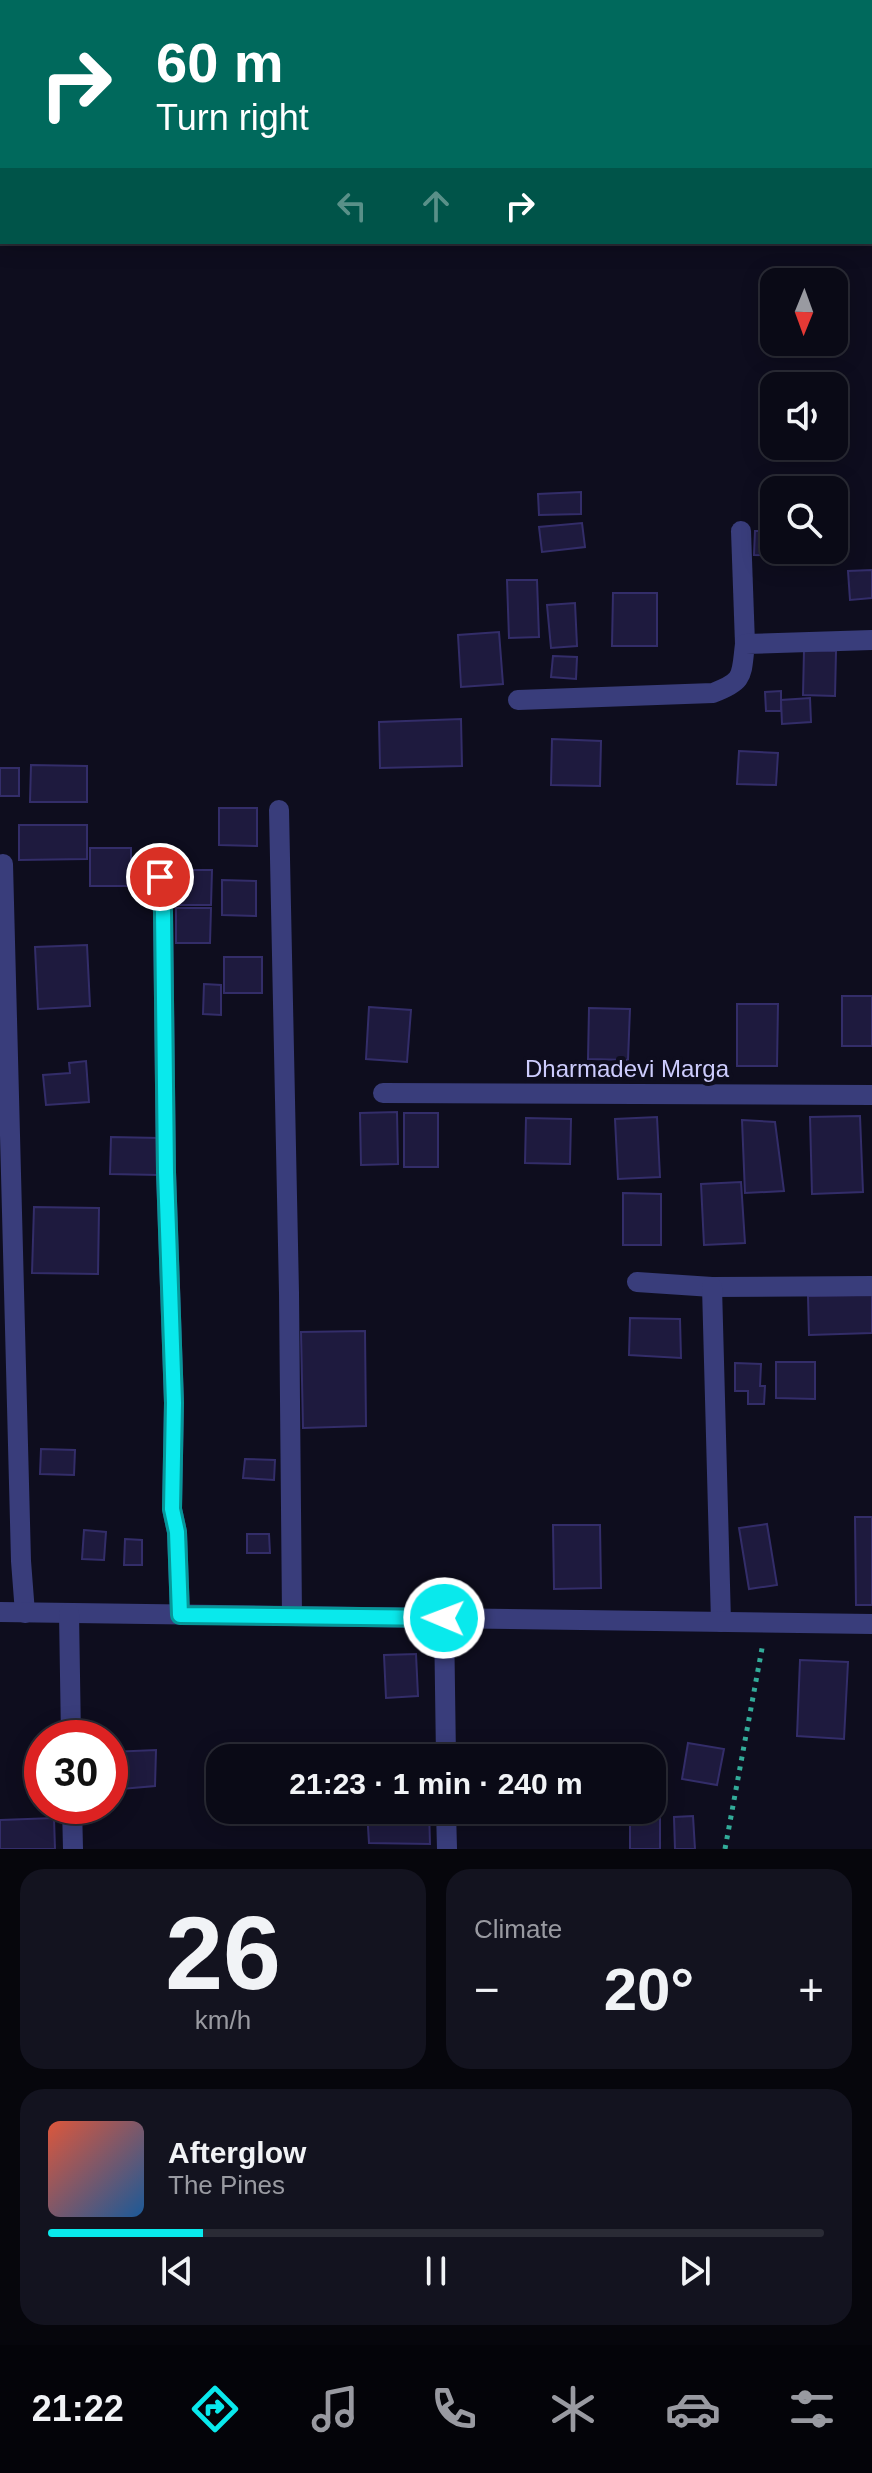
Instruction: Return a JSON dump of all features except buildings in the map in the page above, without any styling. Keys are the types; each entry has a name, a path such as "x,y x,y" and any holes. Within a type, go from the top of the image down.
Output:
{"street":[{"path":"518,700 713,693 734,685 741,675 745,644 741,531"},
{"path":"745,644 872,640"},
{"path":"279,810 289,1277 292,1616"},
{"path":"3,864 21,1561 25,1613"},
{"path":"160,877 174,1403 172,1509 177,1532 180,1615"},
{"name":"Dharmadevi Marga","path":"383,1093 872,1095"},
{"path":"637,1282 712,1287 872,1286"},
{"path":"712,1287 721,1622"},
{"path":"0,1612 872,1624"},
{"path":"69,1613 71,1720"},
{"path":"444,1618 446,1744"},
{"path":"72,1824 73,1849"},
{"path":"446,1824 447,1849"}],"path":[{"path":"725,1849 767,1623"}],"route":[{"path":"160,877 174,1403 172,1509 177,1532 180,1615 444,1618"}]}
